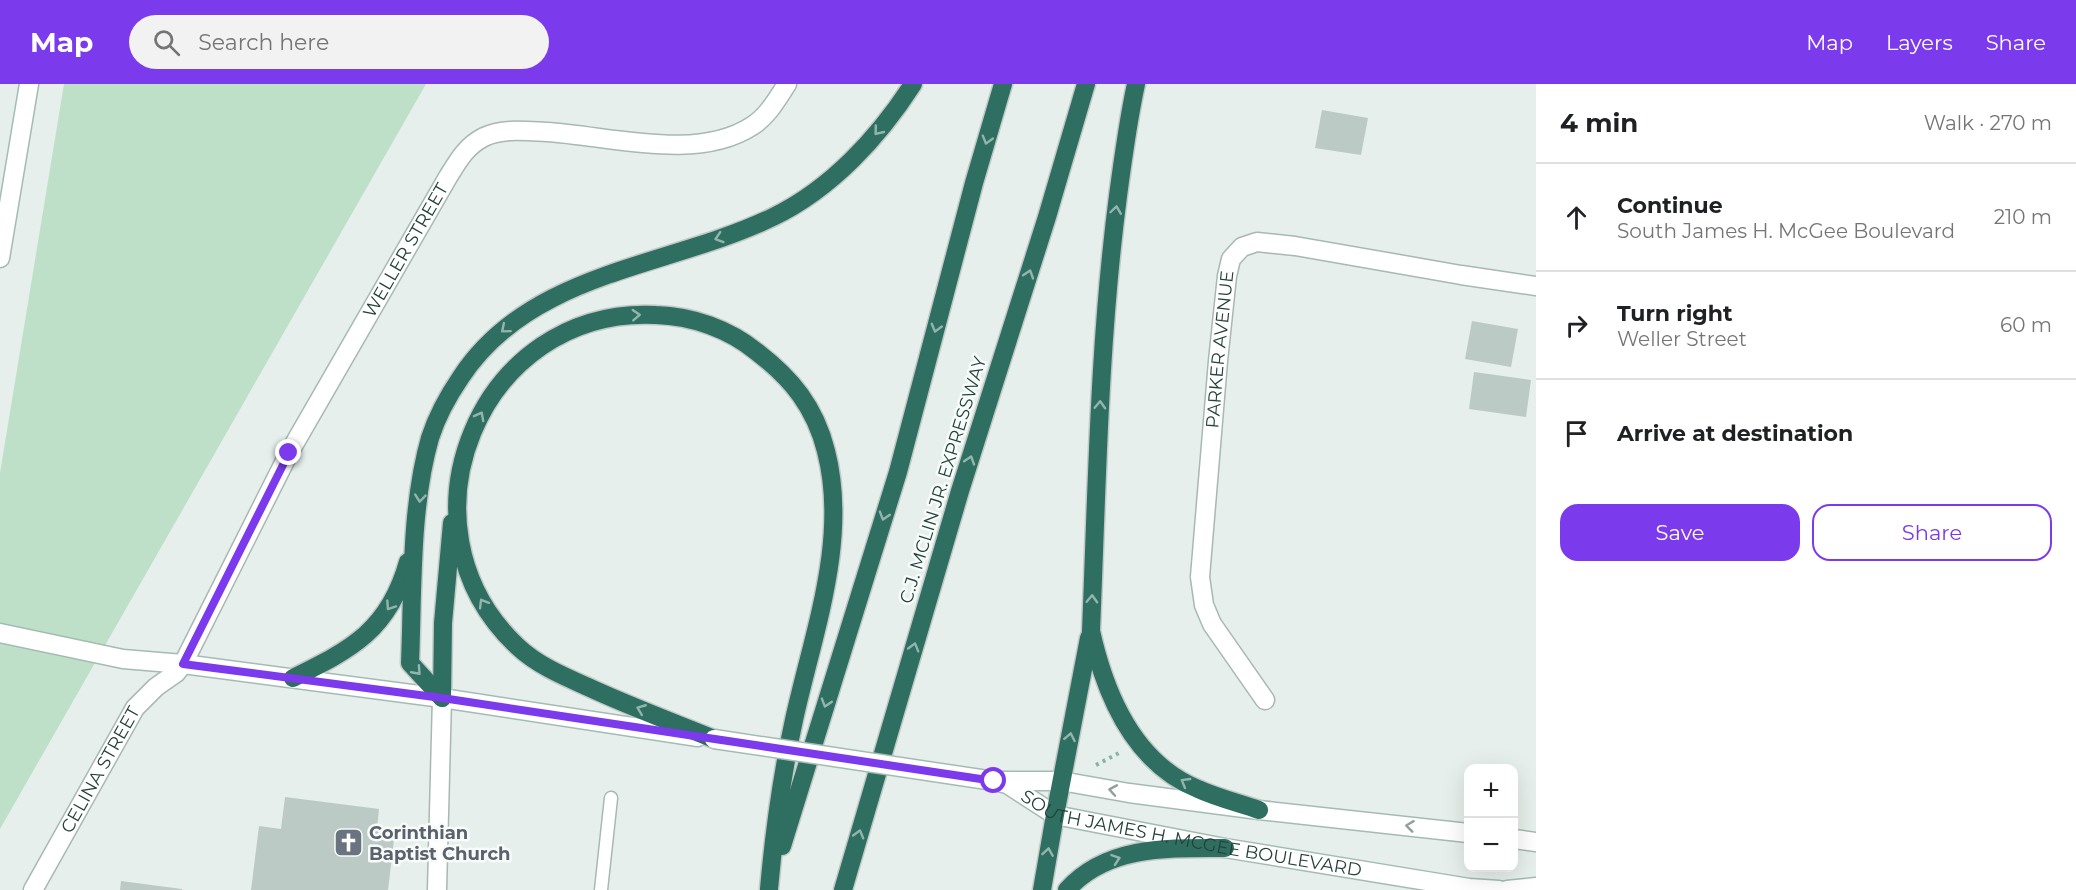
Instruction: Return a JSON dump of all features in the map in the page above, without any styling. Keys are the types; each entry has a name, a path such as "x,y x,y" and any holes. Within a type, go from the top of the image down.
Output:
{"highway":[{"path":"442,698 410,663 416,531 423,466 431,436 447,398 471,363 515,320 560,293 608,274 737,233 775,216 805,198 838,172 872,140 913,84"},
{"path":"769,889 898,472 971,195 1003,84"},
{"name":"C.J. MCLIN JR. EXPRESSWAY","path":"843,890 960,491 1047,217 1086,84"},
{"path":"1042,890 1054,815 1091,631 1101,364 1108,267 1128,117 1136,84"},
{"path":"442,698 443,623 451,528 464,457 475,425 488,400 504,379 552,340 585,324 613,317 640,314 669,315 698,321 748,344 782,372 804,399 816,422 826,452 833,495 833,525 826,584 794,722 773,839 769,889"},
{"path":"458,496 459,534 470,576 479,597 494,620 519,647 549,669 714,739"},
{"path":"293,678 349,648 374,627 392,604 401,585 416,531"},
{"path":"1091,631 1098,662 1109,693 1130,730 1149,755 1167,772 1197,789 1259,810"},
{"path":"1067,890 1076,880 1107,862 1141,851 1164,848 1225,848"}],"street":[{"path":"0,258 29,84"},
{"name":"WELLER STREET","path":"183,664 289,453 465,151 485,136 517,130 568,133 675,146 714,142 733,136 754,125 772,108 787,84"},
{"name":"PARKER AVENUE","path":"1265,700 1212,624 1204,605 1200,577 1218,361 1227,276 1231,259 1242,247 1257,242 1295,246 1536,286"},
{"name":"SOUTH JAMES H. MCGEE BOULEVARD","path":"0,633 123,659 183,664 442,698 994,781 1007,784 1054,815 1225,848 1469,888 1499,890"},
{"name":"CELINA STREET","path":"33,890 135,708 156,687 176,673 183,664"},
{"path":"437,890 442,698"},
{"name":"SOUTH JAMES H. MCGEE BOULEVARD","path":"994,781 1061,781 1129,793 1259,810 1464,833"},
{"path":"1518,840 1536,842"},
{"path":"1507,890 1536,887"}],"lane":[{"path":"601,890 611,798"}],"path":[{"path":"1096,765 1122,752"}],"green space":[{"path":"64,84 426,84 0,829 0,473"}],"building":[{"path":"1322,110 1368,118 1361,155 1315,148"},
{"path":"1472,321 1518,329 1511,367 1465,359"},
{"path":"1474,372 1531,380 1526,417 1469,409"},
{"path":"285,797 379,809 377,829 395,831 388,890 251,890 259,826 281,829"},
{"path":"121,881 182,889 182,890 120,890"}],"place":[{"name":"Corinthian Baptist Church","path":"348,843"}],"route":[{"path":"289,453 183,664 442,698 994,781"}]}
